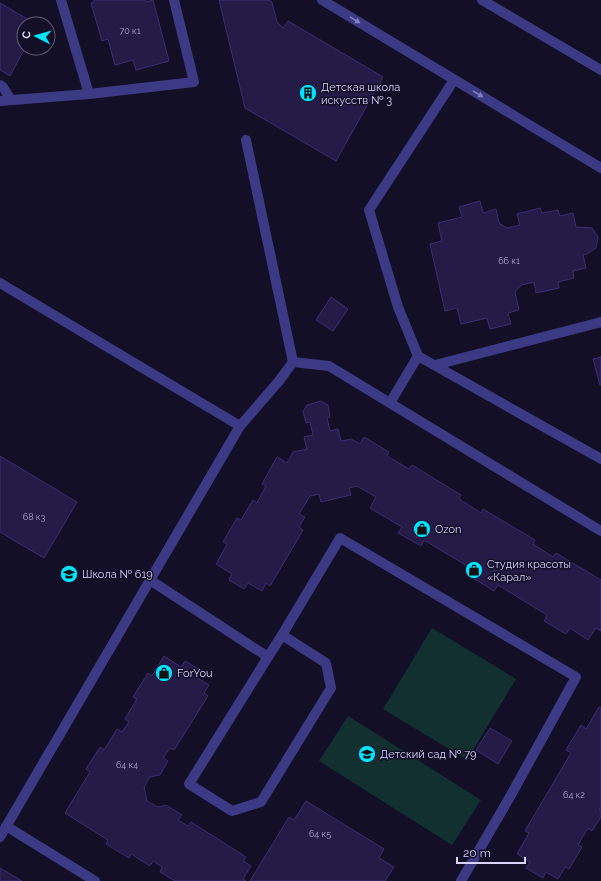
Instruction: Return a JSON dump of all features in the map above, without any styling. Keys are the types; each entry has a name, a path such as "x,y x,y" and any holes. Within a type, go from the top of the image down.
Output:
{"street":[{"path":"60,0 89,94"},
{"path":"0,101 89,94 194,82 174,0"},
{"path":"322,0 601,168"},
{"path":"482,0 601,70"},
{"path":"454,80 369,210 398,307 418,356 601,459"},
{"path":"0,85 3,87 11,100"},
{"path":"0,836 240,426 279,381 293,362 246,140"},
{"path":"0,283 240,426"},
{"path":"435,365 601,322"},
{"path":"390,403 418,356"},
{"path":"293,362 329,366 601,530"},
{"path":"282,635 326,663 331,688 261,802 232,811 189,784 282,635 340,538 576,677 511,795 461,881"},
{"path":"150,580 268,657"},
{"path":"6,826 95,881"}],"green space":[{"path":"432,628 516,679 467,760 383,709"},
{"path":"348,716 481,800 452,845 319,761"}],"building":[{"path":"94,0 145,0 146,2 153,0 169,61 136,70 133,60 115,65 108,39 102,41 91,3 94,2"},
{"name":"Детская школа искусств № 3","path":"219,0 270,0 272,2 277,22 283,28 288,21 383,77 336,161 245,108"},
{"path":"0,3 22,16 16,16 16,56 21,56 10,76 0,70"},
{"path":"480,201 483,213 496,209 499,223 507,228 520,225 517,214 540,208 542,213 558,210 560,216 573,213 576,227 592,228 598,237 596,248 583,255 586,268 573,271 574,278 558,282 559,288 536,293 534,282 521,285 515,292 519,310 508,313 511,324 490,329 487,318 461,324 457,308 445,311 430,244 442,241 438,223 462,217 459,207"},
{"path":"331,297 348,309 333,331 316,320"},
{"path":"601,357 601,385 600,385 593,359"},
{"path":"321,401 328,405 330,417 327,418 330,431 338,429 341,441 351,439 360,444 364,437 389,452 387,456 409,469 412,465 461,495 459,499 481,513 483,509 535,540 533,544 553,557 556,553 601,580 601,631 596,628 588,640 570,628 566,634 544,621 547,615 498,585 494,591 470,576 474,570 424,540 421,546 398,533 402,527 370,508 376,497 357,486 349,488 351,495 321,502 319,494 310,496 299,514 305,517 299,527 303,530 270,586 266,583 262,591 248,583 244,589 229,580 232,574 216,564 227,544 223,542 237,518 241,520 253,500 257,503 266,486 262,484 277,457 287,463 293,452 307,449 304,437 313,435 310,422 306,423 303,411 307,405"},
{"path":"0,456 77,502 44,558 0,532"},
{"path":"164,656 181,667 185,661 200,670 196,677 209,685 204,693 208,696 174,750 170,748 163,758 168,761 160,775 150,777 144,787 147,801 158,807 166,805 182,815 178,820 188,826 191,822 246,857 243,861 251,866 243,879 246,881 175,881 160,872 162,867 153,861 150,866 131,854 129,858 106,844 108,840 65,813 90,772 86,769 100,747 104,750 117,729 122,732 129,722 125,719 137,699 133,697 148,673 152,676"},
{"path":"599,707 601,708 601,807 599,810 601,810 601,817 592,831 588,828 578,845 582,847 569,869 565,867 558,879 546,872 543,878 526,868 530,862 517,854 529,833 525,831 571,753 566,750 581,725 586,729"},
{"path":"490,728 512,741 498,764 476,750"},
{"path":"306,801 384,849 379,858 394,867 385,881 250,881 289,817 294,820"},
{"path":"0,868 22,881 0,881"}],"place":[{"name":"Детская школа искусств № 3","path":"308,93"},
{"name":"Ozon","path":"422,529"},
{"name":"Студия красоты «Карал»","path":"474,570"},
{"name":"Школа № 619","path":"69,574"},
{"name":"ForYou","path":"164,673"},
{"name":"Детский сад № 79","path":"367,754"}]}
